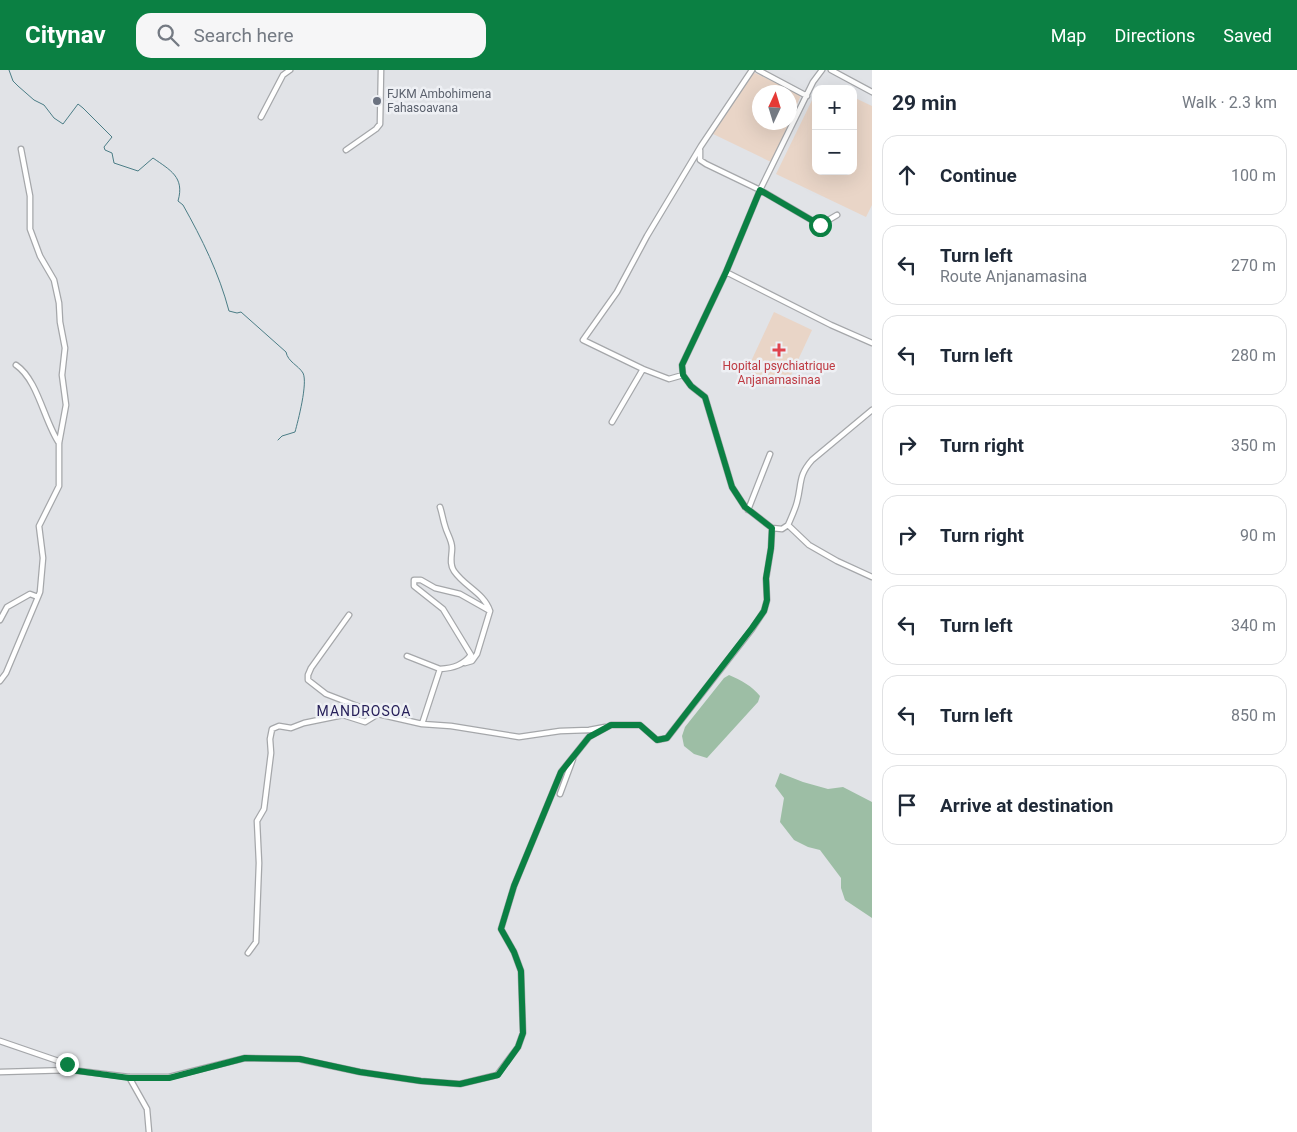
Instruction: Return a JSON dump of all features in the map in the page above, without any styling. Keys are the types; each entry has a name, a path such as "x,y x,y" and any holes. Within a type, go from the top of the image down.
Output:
{"street":[{"path":"261,117 283,75 290,70"},
{"path":"346,150 376,129 380,124 381,70"},
{"path":"683,375 670,379 643,369 584,340 617,292 652,228 701,146 752,70"},
{"path":"758,70 807,96"},
{"path":"822,70 760,190 726,272 682,365 683,375 691,386 705,397 732,487 748,510 772,528 782,529 788,525 798,500 801,476 806,467 872,410"},
{"path":"831,70 872,92"},
{"path":"701,146 700,160 760,190 820,225 837,215"},
{"path":"0,681 6,673 40,592 43,558 39,526 59,486 60,444 66,406 62,375 65,348 60,322 59,303 54,280 40,256 30,229 30,196 21,149"},
{"path":"726,272 831,325 872,343"},
{"path":"16,365 28,377 52,433 60,444"},
{"path":"612,422 643,369"},
{"path":"748,510 770,454"},
{"path":"407,656 440,669 453,668 472,661 490,611 482,596 452,570 450,560 452,550 451,539 445,528 440,507"},
{"path":"788,525 809,545 843,564 872,577"},
{"path":"349,615 311,668 308,680 326,694 378,714 422,724 452,726 519,737 560,731 589,730 611,725 640,725 657,740 667,738 764,611 767,600 766,578 772,528"},
{"path":"464,663 471,655 457,628 443,609 414,586 414,580 421,580 435,588 460,594 490,611"},
{"path":"0,620 7,607 30,594 38,597"},
{"path":"422,724 440,669"},
{"path":"248,953 256,942 257,821 264,809 272,729 279,726 291,728 304,723 343,715 365,722 378,714"},
{"path":"0,1072 71,1070 129,1078 169,1078 245,1058 300,1059 360,1072 421,1081 460,1084 498,1075 518,1047 523,1033 521,971 514,952 501,929 514,886 561,772 589,737 611,725"},
{"path":"560,794 575,756"},
{"path":"0,1041 67,1064 71,1070"},
{"path":"129,1078 147,1109 149,1132"}],"shaded area":[{"path":"753,72 780,85 752,85 752,130 786,130 771,162 711,133"},
{"path":"797,93 801,95 797,104"},
{"path":"857,99 872,106 872,205 866,217 776,174 812,100 812,175 857,175"},
{"name":"Hopital psychiatrique Anjanamasinaa","path":"774,312 812,330 785,388 747,370"}],"green space":[{"path":"729,675 753,689 760,696 758,702 707,758 694,754 684,746 682,736 685,727 724,678"},
{"path":"780,773 828,789 843,787 872,802 872,918 845,900 841,888 841,878 820,850 808,847 794,840 780,822 784,798 775,786"}],"waterway":[{"path":"9,70 13,81 34,100 44,105 54,118 63,124 78,104 83,108 112,137 104,147 105,150 112,153 114,163 138,171 153,158 165,166 178,180 180,193 178,201 183,205 209,256 229,311 241,312 286,352 303,373 303,393 295,432 282,436 278,440"}],"place":[{"name":"FJKM Ambohimena Fahasoavana","path":"377,101"},
{"name":"Hopital psychiatrique Anjanamasinaa","path":"779,350"}],"district":[{"name":"MANDROSOA","path":"364,711"}],"route":[{"path":"67,1064 71,1070 129,1078 169,1078 245,1058 300,1059 360,1072 421,1081 460,1084 498,1075 518,1047 523,1033 521,971 514,952 501,929 514,886 561,772 589,737 611,725 640,725 657,740 667,738 764,611 767,600 766,578 772,528 745,507 732,487 705,397 691,386 683,375 682,365 726,272 760,190 820,225"}]}
